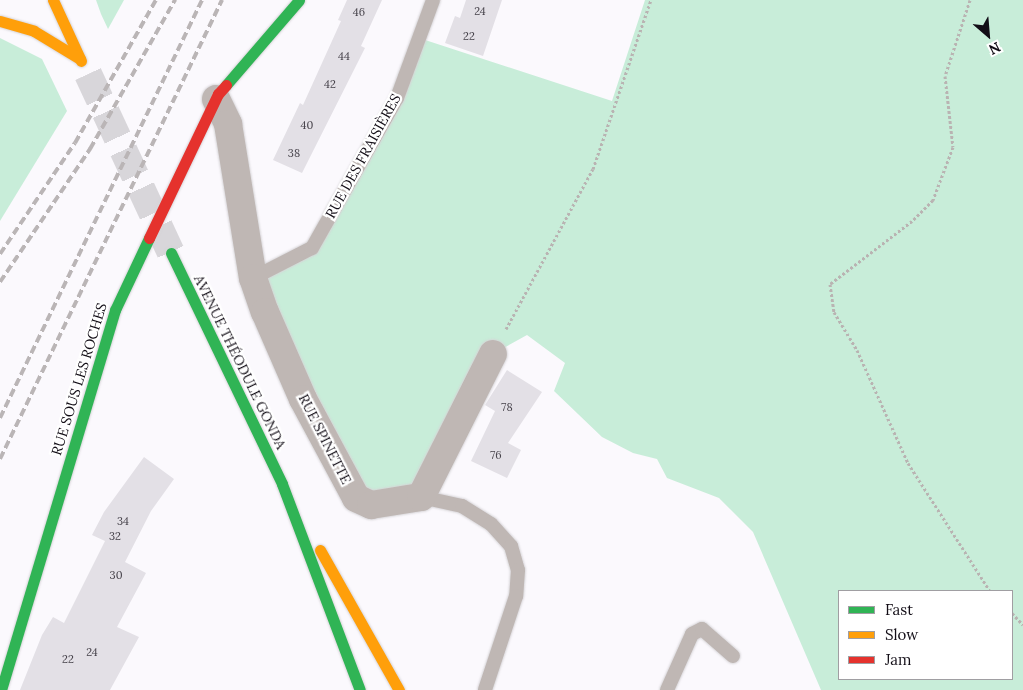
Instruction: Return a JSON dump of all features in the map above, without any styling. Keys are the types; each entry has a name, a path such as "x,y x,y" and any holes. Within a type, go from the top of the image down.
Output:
{"main road":[{"path":"53,0 88,74"},
{"name":"RUE SOUS LES ROCHES","path":"2,690 115,310 216,98 299,0"},
{"path":"0,21 34,31 80,59"},
{"name":"AVENUE THÉODULE GONDA","path":"171,253 282,484 399,690"},
{"name":"AVENUE THÉODULE GONDA","path":"282,484 360,690"}],"street":[{"name":"RUE SPINETTE","path":"216,98 228,124 253,278 303,399 356,498 371,505 421,497"},
{"path":"421,497 493,354"}],"lane":[{"name":"RUE DES FRAISIÈRES","path":"253,278 312,248 397,98 433,0"},
{"name":"RUE SPINETTE","path":"421,497 462,506 491,524 511,546 518,570 516,596 485,690"},
{"path":"667,690 692,634 702,629 733,656"}],"path":[{"path":"493,354 593,169 651,0"},
{"path":"970,0 946,76 952,147 933,200 912,222 830,284 834,312 858,350 908,462 989,590"},
{"path":"1013,615 1023,625"}],"green space":[{"path":"96,0 124,0 108,29 101,14"},
{"path":"645,0 1023,0 1023,690 821,690 753,532 719,498 667,478 657,459 633,453 602,437 554,391 565,363 527,335 493,354 421,497 371,505 253,278 312,248 397,98 419,38 612,101"},
{"path":"0,38 42,59 67,111 0,221"}],"building":[{"path":"347,0 382,0 361,46 365,48 302,173 273,160 300,103 303,105 341,21 338,20"},
{"path":"466,0 502,0 483,56 445,43 455,16 460,18"},
{"path":"507,370 542,392 508,443 521,450 507,478 471,461 495,411 485,405"},
{"path":"144,457 174,479 151,511 125,562 146,573 117,627 139,637 110,690 20,690 42,635 53,617 64,623 105,541 92,535 104,512"}],"tunnel":[{"path":"88,74 171,253"}],"railway":[{"path":"0,254 75,143 156,0"},
{"path":"0,282 90,149 175,0"},
{"path":"0,418 202,0"},
{"path":"0,459 222,0"}],"traffic: fast":[{"path":"226,85 299,0"},
{"path":"1,690 115,310 149,238"},
{"path":"171,253 282,484 360,690"}],"traffic: slow":[{"path":"53,0 81,61"},
{"path":"0,21 34,31 80,59"},
{"path":"320,550 399,690"}],"traffic: jam":[{"path":"149,238 218,94 226,85"}]}
